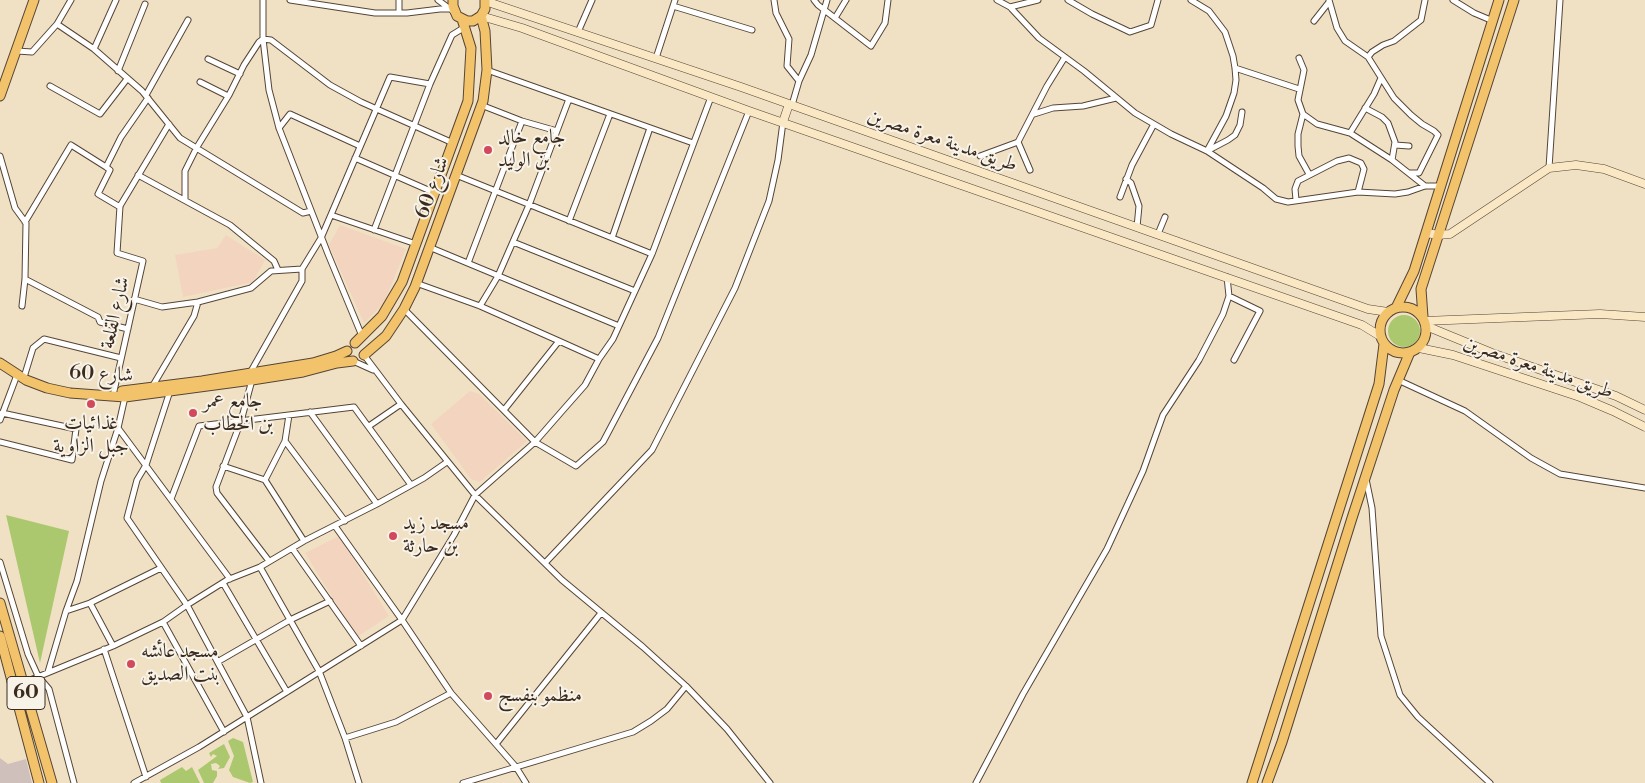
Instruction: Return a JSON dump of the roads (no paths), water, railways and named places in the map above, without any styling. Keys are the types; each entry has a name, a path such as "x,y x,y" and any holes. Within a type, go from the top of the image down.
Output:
{"main road":[{"path":"0,96 2,83 17,51 34,0"},
{"path":"458,14 473,21 481,16 485,9 485,0"},
{"name":"طريق مدينة معرة مصرين","path":"485,0 656,58 1368,309 1392,310"},
{"path":"1252,783 1379,384 1382,340 1381,322 1392,310 1414,270 1499,0"},
{"path":"1267,783 1282,742 1365,476 1398,380 1414,350 1425,337 1422,289 1514,0"},
{"name":"شارع 60","path":"355,343 382,316 402,282 468,101 471,48 458,14"},
{"name":"شارع 60","path":"364,355 386,336 404,309 416,283 481,105 487,70 485,31 481,16"},
{"name":"طريق مدينة معرة مصرين","path":"481,16 522,28 749,111 1362,325 1382,340"},
{"path":"471,48 486,46"},
{"path":"783,122 790,105"},
{"path":"1427,233 1438,235 1453,232 1549,168 1576,165 1604,169 1645,184"},
{"path":"1392,310 1404,307 1412,308 1424,322"},
{"path":"1424,322 1600,314 1645,317"},
{"name":"طريق مدينة معرة مصرين","path":"1424,322 1492,353 1616,396 1645,410"},
{"path":"1382,340 1396,352 1414,350"},
{"path":"355,343 362,345 364,355 360,360 353,361 348,357 347,350 355,343"},
{"name":"شارع 60","path":"0,363 47,388 70,393 124,396 170,391 251,377 313,363 336,356 347,350"},
{"name":"طريق مدينة معرة مصرين","path":"1414,350 1453,355 1580,397 1645,427"},
{"name":"شارع 60","path":"0,357 21,374 58,385 114,391 303,372 353,361"},
{"name":"60","path":"0,603 52,783"},
{"name":"60","path":"0,636 39,783"}],"street":[{"path":"17,51 32,52 56,24 71,0"},
{"path":"94,50 116,0"},
{"path":"262,0 263,39 269,90 279,128 362,337"},
{"path":"290,0 375,13 458,14"},
{"path":"399,0 399,13"},
{"path":"438,0 458,14"},
{"path":"578,32 592,0"},
{"path":"774,0 776,13 789,39 787,66 799,81"},
{"path":"814,0 871,46 885,24 888,0"},
{"path":"790,105 810,59 827,0"},
{"path":"835,18 846,0"},
{"path":"997,0 1010,7 1039,38 1135,113 1207,151 1263,188 1276,200 1288,202 1358,192 1395,194 1425,186 1440,186"},
{"path":"1010,7 1038,0"},
{"path":"1068,0 1130,32 1151,25 1158,0"},
{"path":"1192,0 1210,11 1225,32 1235,68 1234,93 1226,116 1207,151"},
{"path":"1368,57 1383,44 1394,41 1420,20 1425,0"},
{"path":"1453,0 1492,21"},
{"path":"1549,168 1560,0"},
{"path":"1329,1 1337,28 1345,41 1368,57 1394,98 1416,120 1434,130 1438,135 1419,173 1409,173"},
{"path":"1314,21 1329,1"},
{"path":"656,58 674,3 752,30"},
{"path":"118,71 145,4"},
{"path":"374,230 430,84 452,35 458,14"},
{"path":"106,167 124,131 147,97 188,20"},
{"path":"56,24 94,50 147,97 180,138 303,213 311,210"},
{"path":"185,200 186,171 197,147 259,42 263,39 271,40 330,85 361,102 453,143"},
{"path":"980,156 1018,142 1047,86 1065,57"},
{"path":"208,58 240,74"},
{"path":"1299,58 1304,70 1298,100 1303,114 1298,134 1298,146 1300,156 1309,174"},
{"path":"1235,68 1299,89"},
{"path":"487,70 693,143"},
{"path":"269,561 217,493 216,487 241,421 251,377 302,281 302,269 322,238 390,77 430,84"},
{"path":"1350,132 1374,94 1381,78"},
{"path":"50,86 100,114 127,79"},
{"path":"200,82 228,96"},
{"path":"134,783 224,732 402,620 476,495 535,442 585,385 599,359 613,339 652,254 710,97"},
{"path":"1034,114 1053,108 1083,106 1116,98"},
{"path":"480,306 498,276 513,242 569,99"},
{"path":"481,105 522,121 557,131"},
{"path":"1365,108 1386,120 1390,127 1395,145 1392,160"},
{"path":"404,309 535,442 576,466 603,442 658,338 749,111"},
{"path":"1207,151 1235,134 1240,126 1242,112"},
{"path":"279,128 290,114 360,146"},
{"path":"569,221 610,114"},
{"path":"1303,114 1317,124 1350,132 1392,160 1425,186"},
{"path":"468,263 522,121"},
{"path":"545,563 652,450 735,288 769,201 778,160 783,122"},
{"name":"شارع القلعة","path":"114,391 143,261 117,253 120,207 169,124"},
{"path":"1120,197 1126,178 1154,124"},
{"path":"612,238 650,128"},
{"path":"1018,142 1030,170"},
{"path":"22,306 25,222 71,145 110,170 98,194 120,207"},
{"path":"1395,145 1409,146"},
{"path":"0,156 15,208 25,222"},
{"path":"355,158 396,174 434,193"},
{"path":"1296,200 1296,184 1298,181 1337,161 1349,158 1361,163 1364,169 1358,192"},
{"path":"138,175 230,225 274,261 278,270"},
{"path":"456,175 652,254"},
{"path":"1126,178 1131,183 1139,206 1137,227"},
{"path":"331,215 416,244"},
{"path":"1158,234 1165,217"},
{"path":"513,242 635,291"},
{"path":"429,247 619,326"},
{"path":"134,299 162,308 198,302 251,288 272,271 302,269"},
{"path":"976,783 1042,662 1107,549 1143,471 1163,415 1199,360 1223,314 1230,296 1227,277"},
{"path":"24,279 98,317 100,322 128,329"},
{"path":"416,283 480,306 599,359"},
{"path":"1230,296 1260,311 1234,360"},
{"path":"152,387 194,316 198,302"},
{"path":"0,420 33,348 44,339 121,358"},
{"path":"504,410 559,341"},
{"path":"364,355 447,462 476,495 562,580 643,647 686,686 727,730 770,783"},
{"path":"353,361 376,371"},
{"path":"1398,380 1465,411 1531,458 1560,474 1645,488"},
{"path":"170,391 146,465 137,480 127,518 187,605 219,661 247,717 261,783"},
{"path":"48,672 66,611 77,582 101,481 118,428 124,396"},
{"path":"369,426 401,404"},
{"path":"172,499 199,426 354,407 411,485"},
{"path":"310,412 377,504"},
{"path":"0,442 72,460 76,429 2,413"},
{"path":"265,480 285,441 289,415"},
{"path":"118,428 230,579"},
{"path":"285,441 345,521"},
{"path":"23,683 113,646 163,622 230,579 260,567 304,541 377,504 447,462"},
{"path":"224,466 265,480 304,541"},
{"path":"1365,476 1372,508 1381,636 1400,694 1418,717 1490,783"},
{"path":"335,526 451,693 496,744 526,783"},
{"path":"292,548 361,646"},
{"path":"0,562 28,654 38,676 49,689 74,783"},
{"path":"260,567 319,671 345,738 359,783"},
{"path":"66,611 90,603 161,568"},
{"path":"223,583 287,692"},
{"path":"219,661 290,620 330,601"},
{"path":"90,603 113,646"},
{"path":"496,744 601,613"},
{"path":"163,622 224,732"},
{"path":"104,649 146,777"},
{"path":"464,783 633,732 667,709 686,686"},
{"path":"345,738 396,722 451,693"}],"place":[{"name":"جامع خالد بن الوليد","path":"488,150"},
{"name":"غذائيات جبل الزاوية","path":"91,404"},
{"name":"جامع عمر بن الخطاب","path":"193,413"},
{"name":"مسجد زيد بن حارثة","path":"393,536"},
{"name":"مسجد عائشه بنت الصديق","path":"131,664"},
{"name":"منظمو بنفسج","path":"488,696"}]}
